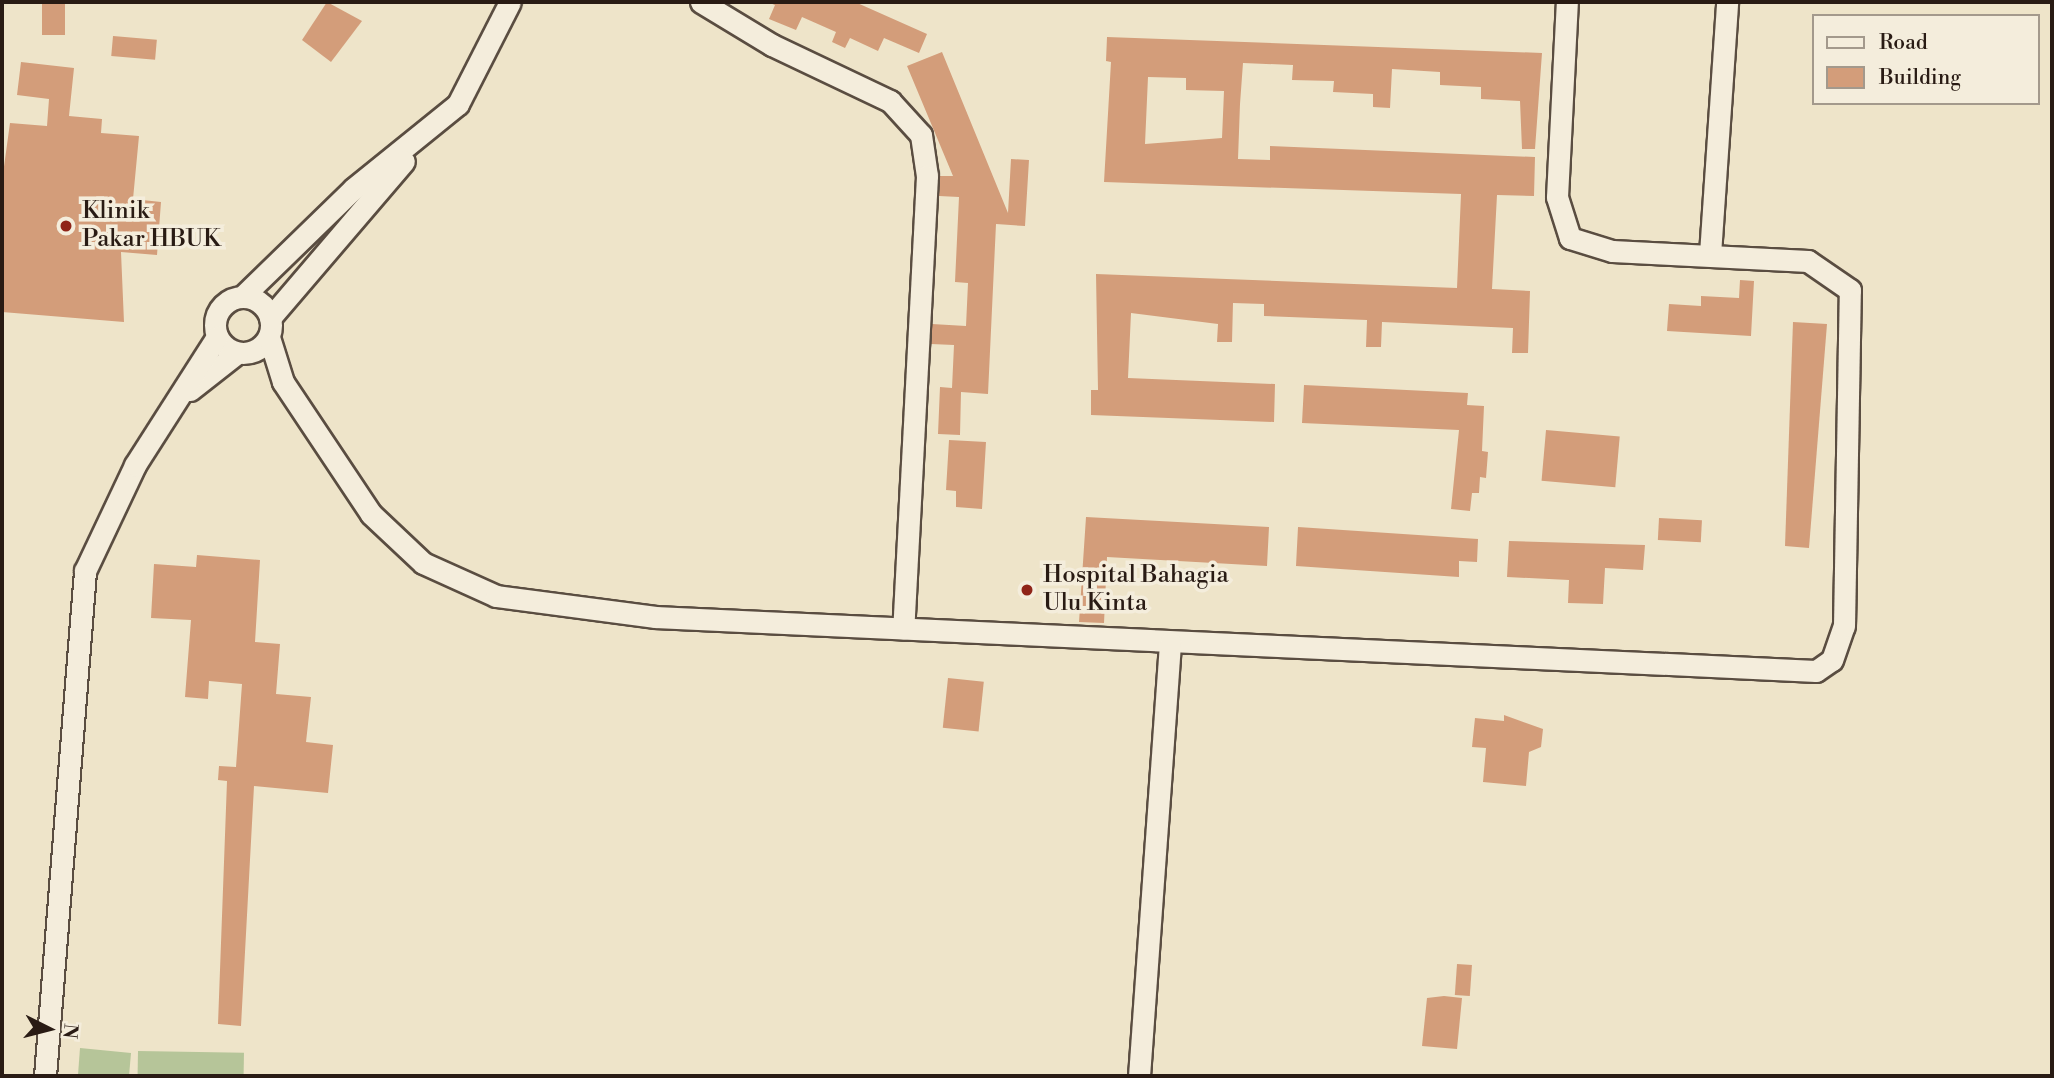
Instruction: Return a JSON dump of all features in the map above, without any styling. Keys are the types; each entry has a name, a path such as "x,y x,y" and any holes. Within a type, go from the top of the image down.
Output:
{"street":[{"path":"183,396 242,354 270,327 430,129 468,91 510,2"},
{"path":"701,2 772,45 890,101 920,135 927,176 903,628"},
{"path":"242,297 260,303 270,327 283,382 371,514 422,563 458,584 564,608 1170,643 1789,673 1824,667 1839,650 1844,626 1854,306 1840,278 1808,261 1597,250 1562,229 1557,197 1567,2"},
{"path":"1710,254 1727,2"},
{"path":"46,1076 85,570 135,465 183,396 217,337 220,309 242,297 353,189 430,129"},
{"path":"217,337 283,382"},
{"path":"1139,1076 1170,643"}],"green space":[{"path":"80,1048 131,1053 129,1076 78,1075"},
{"path":"138,1051 244,1053 244,1076 138,1076"}],"building":[{"path":"42,2 65,2 65,35 42,35"},
{"path":"327,2 362,21 331,62 302,40"},
{"path":"767,2 855,2 927,34 919,53 884,38 878,51 850,38 845,48 832,42 836,32 802,17 796,30 769,19 775,5"},
{"path":"113,36 157,40 155,60 111,56"},
{"path":"1107,37 1542,53 1535,149 1522,149 1520,101 1481,99 1481,87 1440,85 1440,72 1392,69 1390,108 1373,107 1373,94 1333,92 1334,81 1292,80 1293,65 1243,63 1240,104 1238,159 1270,160 1270,146 1535,157 1534,196 1497,195 1492,289 1530,291 1528,353 1512,353 1513,328 1382,322 1381,347 1366,347 1367,320 1264,316 1264,304 1233,303 1232,342 1217,342 1218,324 1131,313 1128,378 1275,384 1274,422 1091,415 1091,390 1098,390 1096,274 1457,288 1461,194 1104,182 1111,62 1106,61","holes":["1148,77 1186,78 1186,90 1224,91 1222,138 1145,144"]},
{"path":"942,52 1008,213 1011,159 1029,160 1025,226 996,224 988,394 961,392 960,435 938,434 940,387 952,388 954,345 931,344 932,324 966,326 968,283 955,282 959,197 939,196 940,176 953,176 907,66"},
{"path":"21,62 74,68 69,116 102,119 101,133 139,136 133,199 161,202 157,255 121,252 124,322 2,312 2,181 10,123 47,126 49,99 17,95"},
{"path":"1740,280 1754,281 1751,336 1667,331 1669,304 1701,306 1701,296 1739,298"},
{"path":"1793,322 1827,324 1809,548 1785,546"},
{"path":"1304,385 1468,393 1467,405 1484,406 1482,451 1488,452 1486,478 1480,477 1479,493 1472,493 1470,511 1451,509 1459,430 1302,423"},
{"path":"1546,430 1620,436 1615,487 1542,481"},
{"path":"949,440 986,442 982,509 956,507 956,491 946,490"},
{"path":"1086,517 1269,527 1267,566 1107,557 1104,623 1079,622"},
{"path":"1659,518 1702,520 1701,542 1658,540"},
{"path":"1298,527 1478,539 1477,562 1459,561 1459,577 1296,566"},
{"path":"1509,541 1645,545 1643,570 1605,568 1603,604 1568,603 1569,580 1507,577"},
{"path":"197,555 260,560 255,642 280,644 276,694 311,697 306,742 333,745 328,793 254,786 241,1026 218,1024 227,781 218,780 219,766 236,767 242,684 209,681 208,699 185,697 191,620 151,618 154,564 196,567"},
{"path":"948,678 984,682 979,731 943,728"},
{"path":"1504,715 1543,729 1541,747 1529,752 1526,786 1483,782 1486,748 1472,747 1475,718 1504,721"},
{"path":"1457,964 1472,965 1470,996 1455,995"},
{"path":"1427,998 1462,998 1457,1049 1422,1046"}],"place":[{"name":"Klinik Pakar HBUK","path":"66,226"},
{"name":"Hospital Bahagia Ulu Kinta","path":"1027,590"}]}
